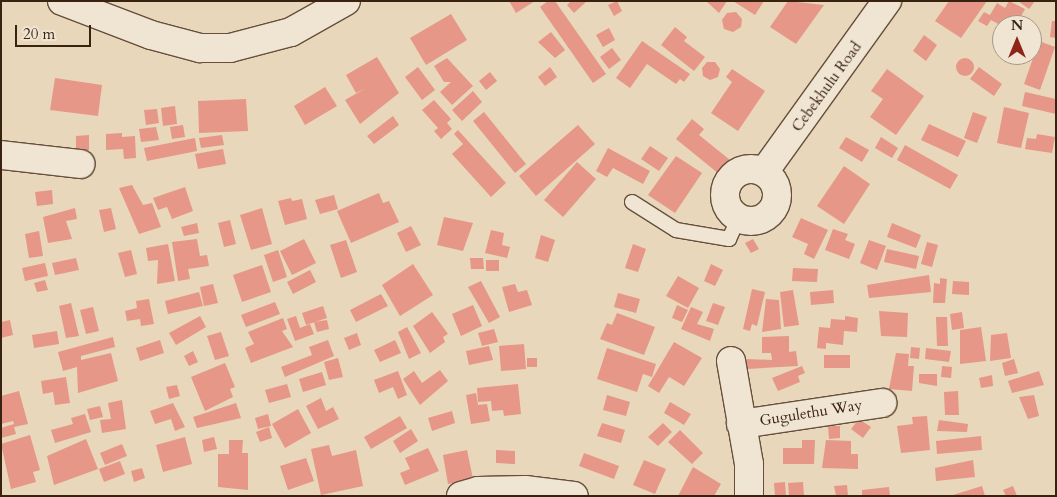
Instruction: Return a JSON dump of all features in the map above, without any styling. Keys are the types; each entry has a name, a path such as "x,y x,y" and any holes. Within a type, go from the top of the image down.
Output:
{"street":[{"path":"62,1 151,35 200,48 230,48 283,34 346,1"},
{"name":"Cebekhulu Road","path":"764,172 888,1"},
{"path":"1,155 80,164"},
{"path":"753,168 764,172 777,191 770,212 755,220 738,218 725,199 732,177 753,168"},
{"name":"Gugulethu Way","path":"731,361 749,464 749,496"},
{"name":"Gugulethu Way","path":"741,424 882,403"},
{"path":"461,496 478,491 574,496"}],"lane":[{"path":"632,202 676,230 729,239 738,218"}],"building":[{"path":"509,1 535,1 516,13"},
{"path":"548,1 555,1 606,74 593,83 540,7"},
{"path":"571,1 587,1 574,13 567,5"},
{"path":"617,1 622,11 614,16 608,5"},
{"path":"706,1 727,1 719,13"},
{"path":"733,1 764,1 755,15"},
{"path":"788,1 824,5 796,44 770,27"},
{"path":"949,1 987,1 961,38 935,21"},
{"path":"1009,1 1025,9 1022,15 992,15 992,21 987,26 978,21 984,12 990,15 997,3 1005,8"},
{"path":"1018,1 1035,1 1029,9"},
{"path":"736,12 742,19 741,27 733,32 724,29 722,20 727,13"},
{"path":"451,14 467,40 426,65 410,38"},
{"path":"1052,21 1056,21 1056,38 1050,37"},
{"path":"675,27 687,37 684,41 705,57 694,71 661,45"},
{"path":"609,28 615,40 603,47 596,35"},
{"path":"551,32 565,50 555,58 538,42"},
{"path":"924,35 937,45 926,61 913,51"},
{"path":"642,41 690,74 684,82 680,79 676,84 647,64 630,88 616,78"},
{"path":"1042,42 1055,47 1040,90 1024,84 1031,65 1042,65"},
{"path":"612,48 621,60 609,69 600,57"},
{"path":"377,57 399,93 360,124 345,100 366,88 356,93 346,75"},
{"path":"447,58 473,86 452,105 440,92 451,82 444,82 434,66"},
{"path":"965,58 971,61 974,67 971,73 965,76 959,73 956,67 959,61"},
{"path":"707,62 715,62 720,69 718,77 710,80 703,76 702,68"},
{"path":"418,67 435,90 422,100 405,77"},
{"path":"550,67 557,77 545,86 538,77"},
{"path":"979,67 1002,84 994,96 970,79"},
{"path":"732,69 765,91 738,131 711,113 732,82 726,77"},
{"path":"887,69 924,96 896,135 870,117 883,99 871,91"},
{"path":"490,72 497,81 486,90 479,81"},
{"path":"55,78 102,85 98,116 50,110"},
{"path":"325,87 337,106 305,125 294,106"},
{"path":"473,91 482,102 462,121 452,110"},
{"path":"1025,92 1056,99 1056,114 1022,106"},
{"path":"246,99 248,131 199,133 198,101"},
{"path":"434,100 451,119 447,123 452,129 441,139 434,131 438,128 422,110"},
{"path":"175,106 177,124 163,126 161,108"},
{"path":"1004,107 1029,113 1021,148 997,143"},
{"path":"157,109 159,123 146,125 144,110"},
{"path":"484,112 526,164 515,173 473,121"},
{"path":"973,112 987,117 977,143 964,138"},
{"path":"393,116 399,125 374,144 367,136"},
{"path":"692,119 704,129 699,135 730,160 719,174 676,139"},
{"path":"929,124 966,141 958,157 921,140"},
{"path":"183,125 185,137 172,139 170,127"},
{"path":"578,125 595,144 536,196 519,176"},
{"path":"156,127 159,140 141,142 139,129"},
{"path":"458,130 506,183 491,197 452,154 463,144 454,134"},
{"path":"122,133 122,137 135,136 136,158 124,159 123,149 106,150 106,134"},
{"path":"1037,134 1055,137 1052,153 1025,149 1027,138 1036,139"},
{"path":"89,135 89,150 76,151 76,136"},
{"path":"222,135 224,145 201,148 199,138"},
{"path":"846,137 869,150 862,162 839,148"},
{"path":"881,137 898,148 892,158 875,148"},
{"path":"195,138 197,151 147,161 144,148"},
{"path":"905,145 958,175 950,189 897,160"},
{"path":"650,146 668,158 659,171 641,159"},
{"path":"608,148 650,171 643,184 613,168 607,177 596,171"},
{"path":"223,149 226,164 198,169 195,154"},
{"path":"676,156 702,173 675,213 648,195"},
{"path":"577,162 596,179 563,217 544,200"},
{"path":"844,166 870,184 844,224 817,206"},
{"path":"132,185 143,205 152,203 161,227 139,234 119,188"},
{"path":"185,187 193,211 172,219 167,207 158,210 153,198"},
{"path":"52,190 53,204 37,206 35,192"},
{"path":"379,193 383,203 389,201 399,222 351,243 337,211"},
{"path":"334,195 338,209 320,214 315,200"},
{"path":"291,198 292,201 302,199 307,219 285,225 278,201"},
{"path":"75,208 77,219 66,221 72,239 48,243 43,217"},
{"path":"111,208 116,229 104,232 99,210"},
{"path":"262,208 272,244 251,250 240,215"},
{"path":"444,217 473,223 463,251 437,245"},
{"path":"801,218 828,230 814,259 804,254 808,244 792,237"},
{"path":"230,220 236,244 224,247 218,223"},
{"path":"197,223 199,233 184,236 181,227"},
{"path":"892,223 921,235 916,248 887,237"},
{"path":"411,226 421,245 406,252 397,233"},
{"path":"833,229 848,234 845,240 855,244 849,259 825,250"},
{"path":"491,230 504,233 502,245 510,247 507,258 485,253"},
{"path":"39,231 43,256 29,258 25,234"},
{"path":"541,235 555,240 548,262 535,258"},
{"path":"197,239 200,256 207,255 209,266 188,269 190,279 178,281 172,242"},
{"path":"304,239 316,263 292,275 280,251"},
{"path":"753,239 759,249 751,253 745,243"},
{"path":"346,240 357,272 341,278 330,245"},
{"path":"869,240 886,246 877,270 860,263"},
{"path":"927,242 938,245 932,267 921,264"},
{"path":"168,244 175,281 157,284 158,260 148,261 146,248"},
{"path":"633,244 646,249 638,272 625,268"},
{"path":"887,249 919,256 916,269 884,262"},
{"path":"131,250 137,274 125,277 118,253"},
{"path":"278,250 287,277 273,282 264,255"},
{"path":"76,258 79,270 55,275 52,263"},
{"path":"470,258 483,258 484,269 471,269"},
{"path":"486,260 499,260 499,271 486,271"},
{"path":"45,263 48,276 25,281 22,268"},
{"path":"413,264 433,295 400,316 382,285"},
{"path":"711,264 723,270 715,286 704,281"},
{"path":"262,265 271,292 242,302 233,275"},
{"path":"793,268 818,269 817,282 792,281"},
{"path":"310,270 316,282 293,294 287,282"},
{"path":"929,275 931,292 869,298 867,285"},
{"path":"678,276 699,288 688,308 666,296"},
{"path":"940,278 947,279 945,303 933,303 934,283 940,284"},
{"path":"45,280 48,290 37,292 34,283"},
{"path":"481,281 500,317 489,323 468,287"},
{"path":"953,281 969,282 969,295 952,294"},
{"path":"213,284 218,303 204,306 200,287"},
{"path":"515,284 518,292 527,290 532,305 509,312 502,287"},
{"path":"752,289 765,292 757,326 752,324 750,331 743,329"},
{"path":"793,290 799,325 784,327 780,292"},
{"path":"833,290 834,303 811,305 810,292"},
{"path":"199,292 203,306 168,314 165,301"},
{"path":"618,293 640,299 636,313 614,307"},
{"path":"381,294 388,306 356,322 350,310"},
{"path":"149,299 154,324 141,326 140,319 127,321 125,311 137,308 136,301"},
{"path":"766,299 779,300 781,329 762,332"},
{"path":"275,302 280,314 246,327 241,315"},
{"path":"71,303 79,336 66,338 59,306"},
{"path":"713,303 725,307 718,325 706,321"},
{"path":"473,305 482,326 461,336 452,314"},
{"path":"677,305 688,310 682,322 672,318"},
{"path":"323,306 327,318 306,325 302,313"},
{"path":"93,307 99,331 86,334 80,310"},
{"path":"691,307 703,312 697,324 714,329 710,341 681,329"},
{"path":"879,311 908,313 907,337 881,336"},
{"path":"432,312 448,334 443,337 445,342 430,353 413,326"},
{"path":"962,312 964,328 952,330 950,314"},
{"path":"617,313 655,327 644,355 600,339 607,323 612,325"},
{"path":"200,316 206,327 176,345 169,333"},
{"path":"296,316 300,328 310,324 314,334 295,341 287,319"},
{"path":"845,316 858,318 857,332 844,331 843,345 826,343 826,349 817,348 819,327 830,328 831,319 845,320"},
{"path":"936,317 947,317 948,346 937,346"},
{"path":"283,318 287,329 282,331 293,347 251,363 245,348 254,344 248,332"},
{"path":"10,320 13,335 1,338 1,322"},
{"path":"327,320 329,329 317,332 314,322"},
{"path":"407,327 421,353 409,359 398,332"},
{"path":"981,327 986,361 960,364 960,330"},
{"path":"494,329 498,342 482,346 478,333"},
{"path":"57,331 59,344 34,348 32,335"},
{"path":"221,332 229,356 215,360 207,336"},
{"path":"357,333 361,345 349,350 344,338"},
{"path":"1007,333 1011,358 990,361 991,335"},
{"path":"789,336 789,352 796,351 798,366 747,369 746,359 772,360 771,353 762,353 762,337"},
{"path":"113,337 115,347 81,356 81,360 111,353 118,381 78,393 77,367 63,371 58,352"},
{"path":"160,340 164,353 140,361 136,348"},
{"path":"328,340 334,356 285,377 281,367 312,355 309,347"},
{"path":"395,340 401,353 380,362 374,350"},
{"path":"674,342 702,358 684,386 669,377 659,393 648,386"},
{"path":"524,344 526,369 501,371 499,346"},
{"path":"489,346 493,360 469,365 466,351"},
{"path":"911,347 920,348 919,359 910,358"},
{"path":"607,348 656,364 652,377 643,374 637,392 597,379"},
{"path":"926,348 951,351 949,362 925,359"},
{"path":"193,351 198,362 189,366 184,356"},
{"path":"896,353 909,354 908,366 914,366 912,391 889,389"},
{"path":"824,355 850,355 850,368 824,368"},
{"path":"338,358 343,377 329,380 324,362"},
{"path":"527,358 537,358 537,367 527,367"},
{"path":"1014,359 1018,373 1005,376 1002,363"},
{"path":"225,363 235,387 230,389 233,397 205,411 191,377"},
{"path":"802,366 805,373 798,376 800,382 778,391 772,378"},
{"path":"942,366 952,367 951,378 941,377"},
{"path":"440,370 448,381 420,405 403,379 414,371 422,383"},
{"path":"398,371 407,395 398,399 393,387 379,393 374,380"},
{"path":"1039,371 1044,385 1012,393 1008,381"},
{"path":"322,372 326,385 303,392 299,379"},
{"path":"919,374 937,374 937,386 919,383"},
{"path":"992,375 993,386 981,388 979,378"},
{"path":"66,377 70,403 55,405 53,392 43,394 41,381"},
{"path":"287,384 291,397 269,403 265,390"},
{"path":"518,384 521,414 504,416 503,410 492,411 491,401 478,402 477,388"},
{"path":"177,385 180,396 169,399 166,387"},
{"path":"19,391 28,424 14,427 16,434 1,438 1,428 14,424 13,421 1,424 1,396"},
{"path":"958,391 959,415 945,415 944,392"},
{"path":"476,393 478,405 487,404 490,421 471,424 466,395"},
{"path":"607,395 630,402 626,416 603,410"},
{"path":"1034,395 1039,416 1028,419 1019,397"},
{"path":"321,398 326,411 333,407 339,419 318,429 306,406"},
{"path":"122,400 126,429 102,433 100,420 111,419 108,403"},
{"path":"670,402 691,414 684,425 664,413"},
{"path":"173,403 185,427 175,431 171,419 155,424 150,411"},
{"path":"236,403 241,418 197,428 193,417"},
{"path":"100,406 103,417 90,420 87,409"},
{"path":"298,409 311,433 285,448 272,424"},
{"path":"452,411 455,423 432,431 428,418"},
{"path":"85,414 91,432 55,443 51,430 73,424 71,418"},
{"path":"268,414 271,426 258,429 255,418"},
{"path":"400,416 407,428 371,449 364,437"},
{"path":"927,416 930,450 901,453 897,426 913,424 912,417"},
{"path":"859,419 871,427 863,438 851,429"},
{"path":"939,420 968,424 967,432 937,431"},
{"path":"602,423 625,430 621,443 597,436"},
{"path":"663,423 672,432 658,446 648,437"},
{"path":"828,426 840,426 840,438 829,439"},
{"path":"269,427 272,438 260,442 256,432"},
{"path":"411,429 418,441 400,453 393,441"},
{"path":"680,430 703,453 692,464 668,442"},
{"path":"30,435 40,470 33,472 36,482 11,489 1,444"},
{"path":"981,436 982,450 937,454 936,441"},
{"path":"185,437 192,464 163,472 156,445"},
{"path":"214,437 217,449 204,452 202,440"},
{"path":"86,439 98,469 54,485 47,456"},
{"path":"229,440 243,440 242,453 248,453 248,490 218,487 218,454 229,454"},
{"path":"802,440 815,440 814,464 783,464 783,448 802,448"},
{"path":"826,440 851,441 851,454 858,454 858,469 822,468"},
{"path":"122,444 127,456 105,465 100,453"},
{"path":"329,445 332,456 356,450 363,486 321,495 311,449"},
{"path":"428,448 439,471 405,485 400,473 410,469 405,458"},
{"path":"467,450 473,479 448,484 443,455"},
{"path":"496,450 515,451 515,464 496,463"},
{"path":"584,453 619,466 614,479 579,466"},
{"path":"306,458 314,481 288,490 280,466"},
{"path":"644,460 666,469 655,494 633,485"},
{"path":"973,460 975,477 936,481 935,468"},
{"path":"120,461 125,474 104,482 99,469"},
{"path":"693,467 721,484 714,496 678,496"},
{"path":"142,468 145,478 134,482 131,471"},
{"path":"785,482 786,496 775,496 774,483"},
{"path":"803,482 804,496 789,496 788,483"},
{"path":"847,485 848,496 836,496 834,486"},
{"path":"982,486 985,496 953,496 953,495"},
{"path":"1013,486 1017,496 1006,496 1003,490"},
{"path":"889,487 890,496 862,496 862,490"}]}
